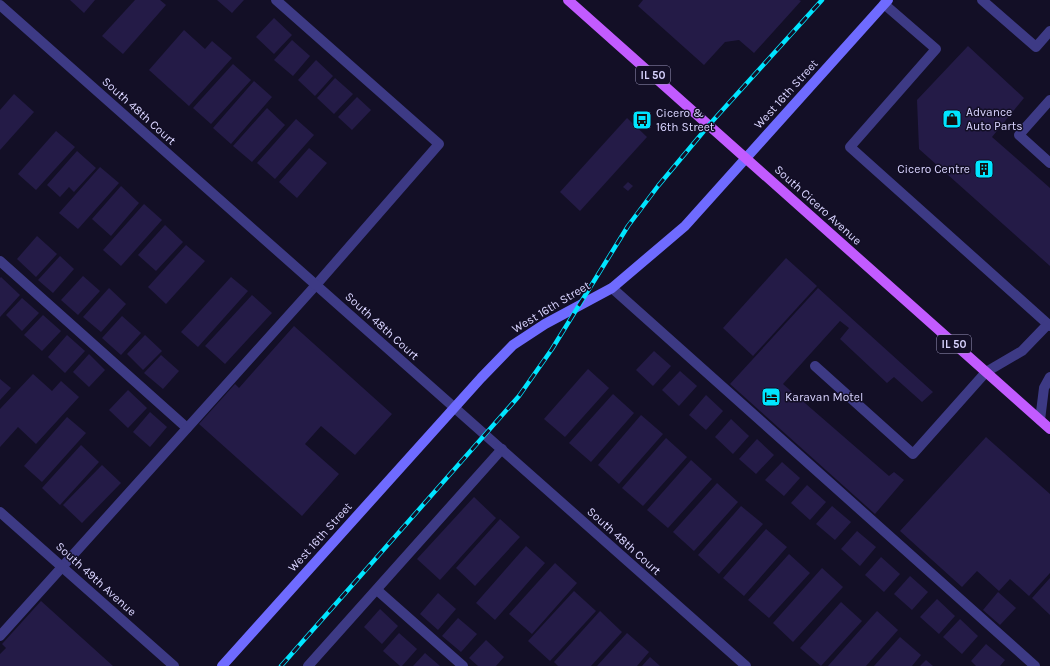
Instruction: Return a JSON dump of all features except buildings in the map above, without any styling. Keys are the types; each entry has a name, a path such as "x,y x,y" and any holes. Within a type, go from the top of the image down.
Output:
{"main road":[{"name":"South Cicero Avenue","path":"568,0 1050,429"}],"street":[{"path":"0,636 316,285 439,144 276,0"},
{"path":"982,0 1036,47 1050,31"},
{"path":"815,366 913,454 986,372 1022,351 1049,325 850,147 936,49 886,2"},
{"name":"West 16th Street","path":"222,666 454,407 513,346 545,324 612,288 685,226 886,2"},
{"name":"South 48th Court","path":"0,5 746,666"},
{"path":"1050,100 1019,135 1050,163"},
{"path":"0,261 187,428"},
{"path":"612,288 1035,666"},
{"path":"1040,420 1044,388 1050,377"},
{"path":"308,666 502,449"},
{"name":"South 49th Avenue","path":"0,512 174,666"},
{"path":"377,590 463,666"}],"railway":[{"path":"281,666 519,396 552,349 628,226 658,186 709,125 822,0"}],"place":[{"name":"Advance Auto Parts","path":"952,119"},
{"name":"Cicero & 16th Street","path":"642,120"},
{"name":"Cicero Centre","path":"984,169"},
{"name":"Karavan Motel","path":"771,397"}]}
